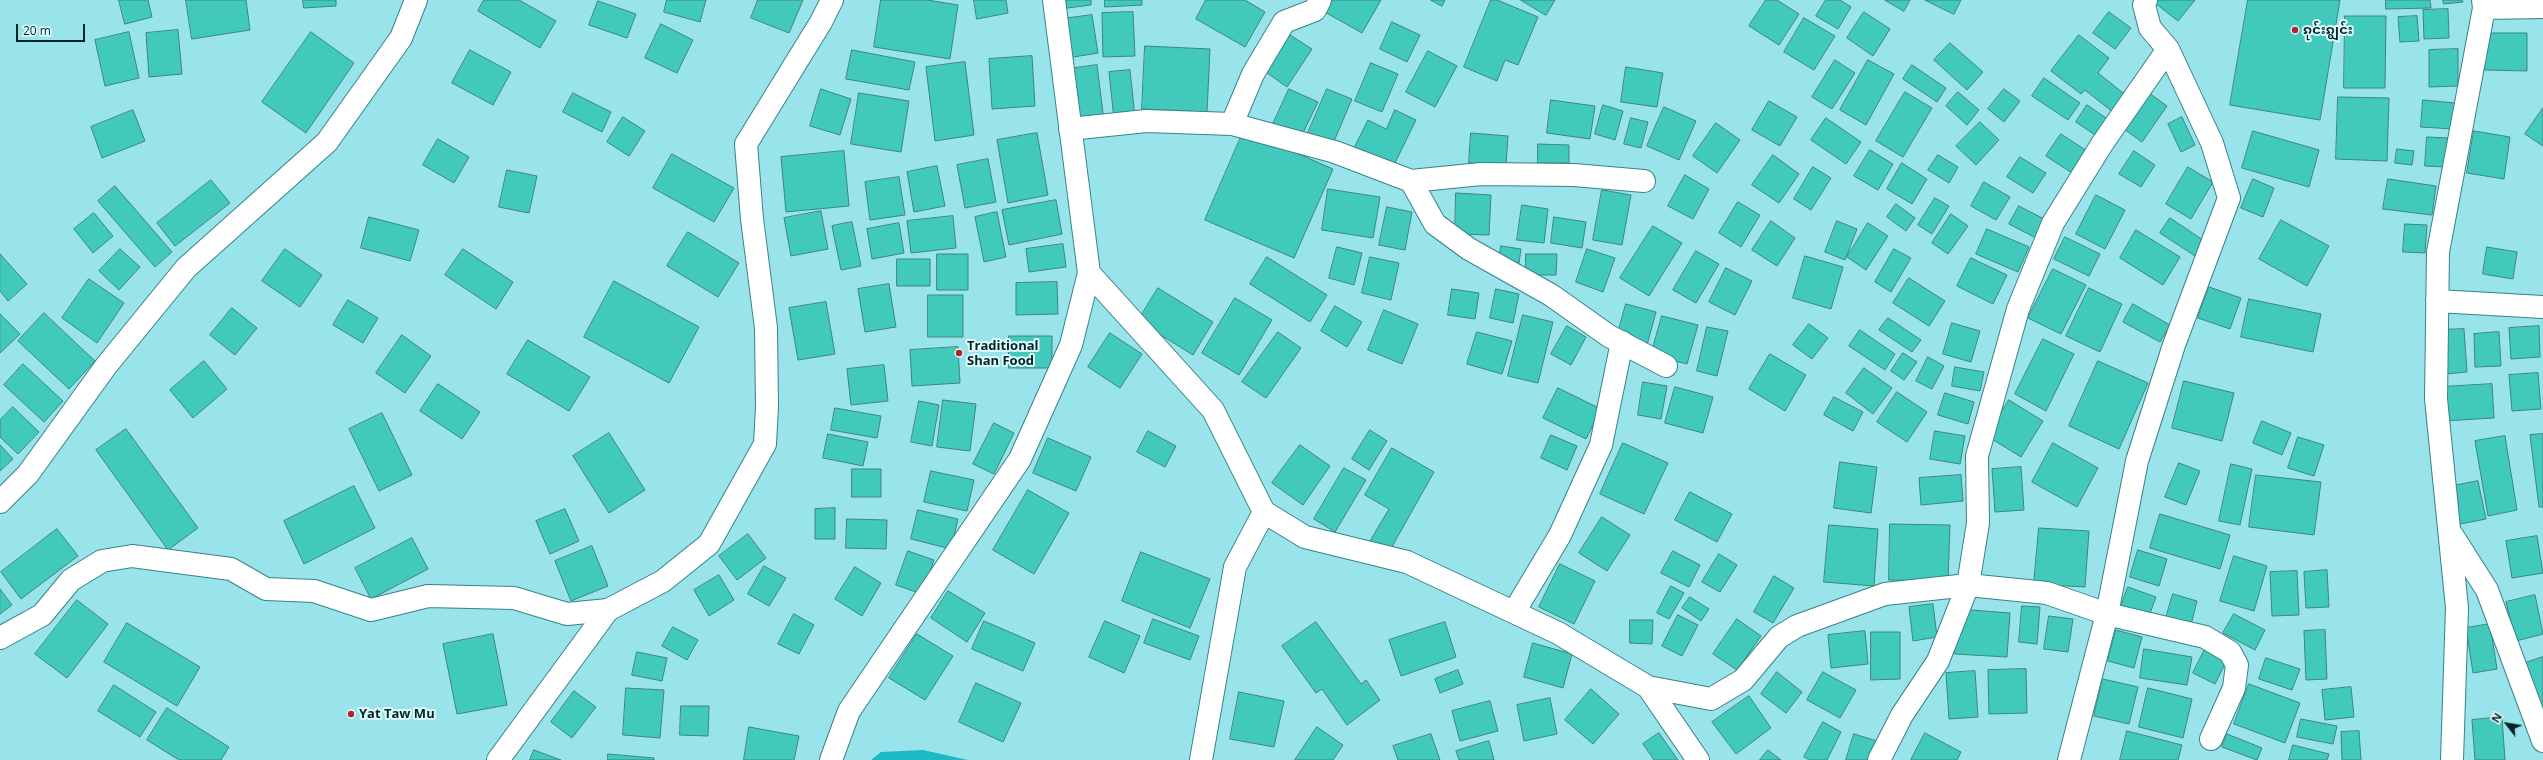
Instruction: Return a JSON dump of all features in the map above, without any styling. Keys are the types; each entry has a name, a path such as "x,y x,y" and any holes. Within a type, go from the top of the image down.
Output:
{"main road":[{"path":"0,502 28,474 106,366 186,268 327,142 401,38 416,0"},
{"path":"0,638 42,615 71,580 102,561 132,556 231,569 266,589 314,591 371,610 428,596 514,598 567,614 608,610 663,581 710,544 765,444 767,407 766,328 752,219 746,144 821,22 832,0"},
{"path":"831,760 848,711 1020,459 1071,345 1089,273 1054,0"},
{"path":"1232,124 1253,74 1284,22 1315,10 1320,0"},
{"path":"2069,760 2107,614 2137,461 2174,345 2229,198 2212,143 2168,49 2150,28 2144,5 2146,0"},
{"path":"2452,760 2457,608 2436,399 2438,252 2484,4 2543,7"},
{"path":"1879,760 1902,715 1938,661 1968,585 1978,523 1977,456 2018,309 2053,223 2102,144 2168,49"},
{"path":"1070,129 1146,121 1232,124 1335,152 1411,181 1482,174 1574,175 1644,181"},
{"path":"1411,181 1435,224 1469,249 1551,295 1622,342 1666,366"},
{"path":"1089,273 1213,410 1264,512 1305,537 1407,562 1558,633 1648,687 1711,699 1743,680 1779,637 1797,626 1885,594 1968,585 2047,593 2107,614 2205,637 2230,652 2237,665 2234,688 2211,739"},
{"path":"2437,301 2543,307"},
{"path":"1514,612 1560,535 1600,445 1622,342"},
{"path":"1200,760 1235,567 1264,512"},
{"path":"2449,531 2487,590 2543,741"},
{"path":"498,760 608,610"},
{"path":"1648,687 1698,760"}],"water":[{"path":"923,750 968,760 871,760 881,752"}],"building":[{"path":"119,0 148,0 152,17 125,24"},
{"path":"186,0 246,0 250,30 192,39"},
{"path":"303,0 336,0 336,6 304,8"},
{"path":"484,0 519,0 556,21 540,48 478,11"},
{"path":"667,0 706,0 700,22 664,12"},
{"path":"758,0 803,0 789,33 751,18"},
{"path":"881,0 927,0 958,5 950,59 874,47"},
{"path":"974,0 1006,0 1008,13 977,19"},
{"path":"1059,0 1091,0 1091,5 1060,9"},
{"path":"1105,0 1142,0 1142,5 1105,7"},
{"path":"1206,0 1245,0 1265,12 1245,47 1196,19"},
{"path":"1330,0 1381,0 1362,33 1323,11"},
{"path":"1431,0 1445,0 1442,6"},
{"path":"1491,0 1497,0 1538,17 1518,65 1505,60 1497,81 1464,67"},
{"path":"1521,0 1555,0 1546,15"},
{"path":"1766,0 1777,0 1799,14 1779,45 1749,26"},
{"path":"1826,0 1840,0 1851,7 1838,29 1816,16"},
{"path":"1885,0 1910,0 1904,11"},
{"path":"1925,0 1961,0 1954,14"},
{"path":"2158,0 2195,0 2178,21 2155,3"},
{"path":"2248,0 2340,0 2320,120 2230,105"},
{"path":"2386,0 2430,0 2431,8 2386,9"},
{"path":"2443,0 2462,0 2463,2 2444,4"},
{"path":"598,1 636,14 627,38 589,25"},
{"path":"2448,9 2449,38 2424,39 2423,10"},
{"path":"1133,12 1135,56 1103,57 1102,13"},
{"path":"1864,12 1890,29 1873,56 1847,38"},
{"path":"2109,12 2131,28 2115,49 2093,33"},
{"path":"1092,15 1098,53 1067,58 1062,19"},
{"path":"2345,16 2386,16 2385,88 2344,88"},
{"path":"2417,16 2419,41 2400,42 2398,17"},
{"path":"1804,18 1835,36 1814,70 1784,52"},
{"path":"1392,22 1420,35 1407,62 1380,49"},
{"path":"661,24 693,40 677,73 645,58"},
{"path":"178,30 182,74 149,77 146,33"},
{"path":"129,32 139,78 105,86 95,40"},
{"path":"311,32 354,63 306,133 262,102"},
{"path":"1287,33 1312,49 1287,87 1263,70"},
{"path":"2486,33 2527,33 2527,71 2485,70"},
{"path":"2079,35 2109,58 2098,73 2127,96 2114,113 2085,90 2081,94 2051,71"},
{"path":"1950,43 1983,72 1967,90 1934,60"},
{"path":"1145,46 1210,49 1207,112 1142,109"},
{"path":"2458,49 2458,86 2429,87 2429,50"},
{"path":"470,50 511,72 493,105 452,83"},
{"path":"852,50 915,62 909,90 846,79"},
{"path":"1428,51 1457,66 1435,107 1406,92"},
{"path":"1032,56 1035,106 992,109 989,59"},
{"path":"1835,60 1855,73 1832,109 1812,97"},
{"path":"1868,60 1894,74 1866,125 1840,110"},
{"path":"965,62 974,135 935,141 926,67"},
{"path":"1371,63 1398,74 1382,112 1355,101"},
{"path":"1097,65 1104,121 1075,124 1068,69"},
{"path":"1912,65 1946,88 1937,102 1903,79"},
{"path":"1626,67 1663,73 1657,107 1621,102"},
{"path":"1130,70 1135,117 1114,119 1109,72"},
{"path":"2044,78 2080,103 2068,120 2032,96"},
{"path":"821,89 851,99 840,135 810,126"},
{"path":"1289,89 1318,102 1301,137 1273,124"},
{"path":"1327,89 1352,99 1332,146 1307,135"},
{"path":"2004,89 2020,101 2004,122 1988,109"},
{"path":"1905,92 1932,108 1903,157 1876,141"},
{"path":"1958,92 1979,110 1967,125 1946,106"},
{"path":"573,93 611,112 602,132 563,112"},
{"path":"859,93 909,101 901,152 851,144"},
{"path":"2149,93 2167,106 2142,142 2124,129"},
{"path":"2338,97 2389,98 2387,161 2336,159"},
{"path":"1551,100 1595,106 1590,139 1547,133"},
{"path":"2423,100 2455,103 2453,129 2421,127"},
{"path":"1769,101 1797,117 1780,146 1752,130"},
{"path":"1603,105 1623,111 1615,140 1595,134"},
{"path":"2087,105 2109,120 2098,137 2076,122"},
{"path":"1664,107 1696,121 1679,160 1647,146"},
{"path":"2543,108 2543,146 2525,134"},
{"path":"133,110 145,141 102,158 91,127"},
{"path":"1395,110 1416,120 1393,167 1354,148 1368,120 1386,129"},
{"path":"623,117 645,131 629,156 607,142"},
{"path":"2182,117 2195,145 2181,152 2168,124"},
{"path":"1631,118 1648,122 1641,148 1624,144"},
{"path":"1826,118 1861,142 1846,164 1811,140"},
{"path":"1980,122 1999,140 1976,165 1956,146"},
{"path":"1716,123 1740,140 1717,173 1693,156"},
{"path":"1244,130 1333,169 1294,258 1205,220"},
{"path":"2253,131 2319,150 2309,187 2242,168"},
{"path":"2474,131 2510,137 2504,179 2467,173"},
{"path":"1037,133 1048,195 1008,203 997,140"},
{"path":"1471,133 1508,136 1506,165 1469,163"},
{"path":"2061,134 2087,151 2072,173 2046,156"},
{"path":"2427,137 2448,138 2446,167 2425,166"},
{"path":"438,139 469,157 454,183 423,165"},
{"path":"1538,144 1569,145 1569,163 1538,163"},
{"path":"2397,149 2414,151 2412,165 2395,163"},
{"path":"1870,150 1893,164 1878,190 1854,176"},
{"path":"844,151 849,206 786,212 781,157"},
{"path":"2134,151 2155,165 2141,187 2119,174"},
{"path":"672,154 734,188 714,222 653,188"},
{"path":"1773,155 1799,174 1779,203 1752,185"},
{"path":"1938,155 1958,167 1949,183 1928,170"},
{"path":"2020,157 2046,173 2033,193 2007,177"},
{"path":"988,159 996,202 965,208 957,165"},
{"path":"1902,163 1927,179 1912,204 1887,189"},
{"path":"937,166 945,206 914,212 907,172"},
{"path":"1813,167 1831,178 1811,210 1794,199"},
{"path":"2188,167 2213,182 2191,219 2166,204"},
{"path":"507,170 537,176 529,213 499,207"},
{"path":"1685,175 1709,189 1693,219 1668,206"},
{"path":"899,177 905,215 870,220 865,182"},
{"path":"2253,179 2274,188 2263,217 2241,208"},
{"path":"2388,179 2436,186 2432,215 2383,209"},
{"path":"211,180 230,203 175,246 157,223"},
{"path":"1984,182 2010,197 1996,220 1971,206"},
{"path":"115,186 172,252 155,267 98,201"},
{"path":"1328,189 1380,197 1373,238 1322,230"},
{"path":"1602,190 1631,195 1622,245 1593,240"},
{"path":"1456,193 1491,195 1489,235 1455,234"},
{"path":"2096,195 2125,210 2105,249 2076,234"},
{"path":"1935,198 1949,206 1932,234 1918,225"},
{"path":"1056,200 1062,234 1009,245 1002,210"},
{"path":"1738,202 1760,215 1741,247 1719,233"},
{"path":"1896,204 1915,218 1906,231 1887,217"},
{"path":"1522,205 1548,209 1544,243 1517,240"},
{"path":"2019,206 2046,220 2036,238 2009,224"},
{"path":"1387,207 1412,212 1405,250 1379,245"},
{"path":"821,211 828,249 791,256 784,218"},
{"path":"997,212 1006,257 984,262 975,217"},
{"path":"94,213 113,236 93,253 74,229"},
{"path":"1951,214 1968,226 1948,254 1932,243"},
{"path":"953,216 956,248 911,253 907,221"},
{"path":"369,217 419,230 410,261 361,248"},
{"path":"1554,217 1586,222 1582,248 1551,243"},
{"path":"2170,218 2209,244 2198,258 2160,233"},
{"path":"2281,220 2329,246 2307,286 2259,259"},
{"path":"1771,221 1795,238 1777,266 1752,250"},
{"path":"1837,221 1857,229 1845,260 1825,252"},
{"path":"852,222 861,266 841,270 832,226"},
{"path":"899,223 904,253 872,259 867,229"},
{"path":"1868,223 1888,236 1866,270 1847,257"},
{"path":"2405,224 2427,225 2425,253 2403,252"},
{"path":"1653,226 1682,243 1649,296 1620,278"},
{"path":"1987,229 2029,247 2018,272 1976,254"},
{"path":"2136,230 2180,257 2163,285 2120,258"},
{"path":"688,232 739,263 718,297 667,266"},
{"path":"2065,237 2100,254 2089,276 2054,259"},
{"path":"1063,244 1066,267 1029,272 1026,249"},
{"path":"1501,246 1521,249 1519,263 1499,260"},
{"path":"1337,247 1362,253 1354,285 1329,278"},
{"path":"2487,247 2517,252 2513,279 2483,274"},
{"path":"120,249 140,267 119,290 99,271"},
{"path":"285,249 322,275 300,307 262,281"},
{"path":"463,249 513,282 496,309 445,275"},
{"path":"1587,249 1615,258 1603,292 1576,282"},
{"path":"1894,249 1911,258 1891,292 1875,282"},
{"path":"1696,251 1719,264 1696,303 1673,290"},
{"path":"0,254 27,284 8,301 0,291"},
{"path":"937,254 968,254 968,290 937,290"},
{"path":"1526,254 1557,254 1556,275 1526,275"},
{"path":"1805,256 1843,267 1831,309 1793,298"},
{"path":"1267,257 1327,295 1310,322 1250,284"},
{"path":"1370,257 1399,263 1391,300 1362,293"},
{"path":"1971,258 2007,275 1993,304 1957,286"},
{"path":"897,259 930,259 930,286 897,286"},
{"path":"1726,268 1752,281 1735,315 1709,302"},
{"path":"2053,269 2086,285 2061,334 2028,318"},
{"path":"1909,278 1945,301 1929,326 1893,303"},
{"path":"89,279 124,303 97,343 62,318"},
{"path":"614,281 699,327 669,383 584,337"},
{"path":"1057,282 1058,314 1016,315 1016,283"},
{"path":"889,284 896,327 865,332 858,289"},
{"path":"2209,287 2241,298 2230,329 2198,318"},
{"path":"1158,288 1213,322 1193,355 1138,321"},
{"path":"2089,288 2122,304 2100,352 2066,336"},
{"path":"1452,289 1479,293 1475,319 1448,315"},
{"path":"1496,289 1519,294 1513,323 1490,318"},
{"path":"928,295 963,295 963,337 928,337"},
{"path":"1235,298 1272,320 1239,375 1202,353"},
{"path":"2249,299 2321,314 2313,352 2241,337"},
{"path":"348,300 378,318 363,343 333,325"},
{"path":"826,302 835,354 798,360 789,308"},
{"path":"1626,304 1656,312 1647,345 1617,337"},
{"path":"2133,304 2170,325 2160,342 2123,322"},
{"path":"1335,306 1362,322 1347,347 1321,331"},
{"path":"232,308 257,328 235,355 210,335"},
{"path":"1384,310 1418,324 1402,364 1368,350"},
{"path":"44,313 95,361 69,389 18,341"},
{"path":"0,314 20,334 0,353"},
{"path":"1523,315 1553,322 1538,383 1508,376"},
{"path":"1662,316 1698,325 1687,364 1651,355"},
{"path":"1888,318 1921,340 1912,352 1879,330"},
{"path":"1952,323 1980,331 1971,362 1943,354"},
{"path":"1809,324 1828,338 1812,359 1793,345"},
{"path":"1567,326 1586,337 1571,365 1551,354"},
{"path":"2539,326 2540,357 2511,359 2509,328"},
{"path":"1707,327 1728,331 1717,376 1697,371"},
{"path":"2464,329 2467,372 2445,374 2442,330"},
{"path":"1860,330 1895,354 1885,370 1849,346"},
{"path":"1278,332 1301,348 1266,398 1242,382"},
{"path":"1477,332 1512,341 1502,374 1467,364"},
{"path":"2499,332 2501,366 2475,367 2474,334"},
{"path":"1110,333 1142,354 1120,388 1088,367"},
{"path":"402,335 431,356 405,393 376,373"},
{"path":"1009,336 1052,336 1052,368 1009,368"},
{"path":"2043,339 2074,354 2046,411 2015,394"},
{"path":"528,340 590,377 569,411 507,374"},
{"path":"958,347 960,383 912,386 910,350"},
{"path":"1903,353 1917,362 1904,380 1891,371"},
{"path":"1770,354 1806,375 1785,411 1749,389"},
{"path":"1928,357 1944,366 1932,389 1916,381"},
{"path":"204,361 227,389 193,418 170,390"},
{"path":"2098,361 2148,383 2119,449 2069,426"},
{"path":"23,364 63,401 44,422 4,385"},
{"path":"884,365 888,401 851,405 847,369"},
{"path":"1955,367 1984,372 1980,391 1952,386"},
{"path":"1864,368 1892,388 1873,414 1846,393"},
{"path":"2538,373 2541,409 2512,411 2509,375"},
{"path":"2184,381 2234,393 2222,441 2172,428"},
{"path":"1643,382 1667,386 1661,419 1638,415"},
{"path":"438,384 480,412 462,439 420,411"},
{"path":"2492,384 2494,418 2443,421 2442,387"},
{"path":"1675,387 1713,397 1703,433 1665,423"},
{"path":"1558,388 1601,409 1586,439 1543,418"},
{"path":"1897,392 1927,412 1907,442 1877,422"},
{"path":"1945,393 1974,402 1968,424 1938,415"},
{"path":"1834,397 1863,412 1853,431 1824,415"},
{"path":"943,400 976,404 970,451 937,447"},
{"path":"2009,400 2043,421 2021,457 1987,436"},
{"path":"919,401 939,405 932,446 911,442"},
{"path":"13,407 39,432 18,454 0,437 0,420"},
{"path":"835,408 881,416 877,438 831,430"},
{"path":"382,413 412,475 379,491 349,429"},
{"path":"2262,421 2291,433 2282,455 2253,443"},
{"path":"994,423 1014,433 994,474 973,464"},
{"path":"126,429 198,528 168,550 96,450"},
{"path":"1370,430 1387,441 1369,470 1352,459"},
{"path":"1148,431 1176,446 1165,467 1137,452"},
{"path":"1935,431 1965,436 1960,464 1930,459"},
{"path":"609,433 645,490 609,513 573,456"},
{"path":"828,434 868,442 863,466 823,458"},
{"path":"2543,434 2543,507 2539,507 2530,435"},
{"path":"1551,435 1577,446 1567,470 1541,458"},
{"path":"2505,436 2517,510 2488,516 2475,441"},
{"path":"2298,437 2324,445 2314,476 2288,468"},
{"path":"1048,438 1091,457 1076,491 1033,473"},
{"path":"1623,443 1668,463 1644,514 1600,494"},
{"path":"2053,443 2098,468 2077,507 2032,482"},
{"path":"0,445 13,459 0,471"},
{"path":"1300,445 1330,466 1303,505 1272,483"},
{"path":"1392,448 1434,472 1389,552 1370,541 1389,509 1365,495"},
{"path":"1840,462 1877,467 1871,513 1834,508"},
{"path":"2179,463 2200,471 2186,505 2165,497"},
{"path":"2231,464 2252,469 2240,525 2219,521"},
{"path":"2021,467 2024,510 1995,512 1992,469"},
{"path":"1344,468 1366,480 1335,532 1314,519"},
{"path":"852,469 881,469 881,497 852,497"},
{"path":"931,471 974,480 967,511 924,502"},
{"path":"1961,475 1963,501 1921,505 1919,478"},
{"path":"2256,475 2321,482 2314,535 2249,527"},
{"path":"2478,481 2486,519 2460,524 2453,486"},
{"path":"354,486 375,528 304,564 284,521"},
{"path":"1028,490 1069,513 1034,574 993,550"},
{"path":"1690,492 1732,514 1717,542 1675,520"},
{"path":"835,508 835,539 815,539 815,509"},
{"path":"565,509 579,541 550,554 536,521"},
{"path":"918,510 958,519 951,549 911,539"},
{"path":"2160,514 2230,535 2220,569 2150,548"},
{"path":"1602,517 1630,535 1607,571 1579,553"},
{"path":"847,519 887,520 886,549 846,548"},
{"path":"1890,524 1950,525 1948,581 1889,580"},
{"path":"1829,525 1878,529 1874,586 1824,582"},
{"path":"2039,528 2089,531 2085,587 2034,584"},
{"path":"57,529 78,556 21,599 1,572"},
{"path":"748,534 766,558 737,580 719,556"},
{"path":"2537,536 2543,573 2512,578 2506,541"},
{"path":"412,538 428,569 371,599 355,568"},
{"path":"592,546 608,586 571,601 555,561"},
{"path":"2138,550 2167,559 2159,586 2130,577"},
{"path":"908,551 934,560 922,594 896,585"},
{"path":"1673,551 1700,565 1689,587 1661,573"},
{"path":"1141,552 1210,579 1190,628 1122,601"},
{"path":"1719,554 1737,565 1720,592 1702,582"},
{"path":"2234,556 2267,566 2254,611 2220,601"},
{"path":"1560,564 1595,581 1574,624 1539,607"},
{"path":"764,566 786,578 769,606 748,594"},
{"path":"855,567 881,583 862,616 835,599"},
{"path":"2327,570 2329,607 2306,608 2304,572"},
{"path":"2297,571 2299,615 2272,616 2270,572"},
{"path":"719,575 734,600 709,616 694,590"},
{"path":"1774,576 1794,588 1773,623 1754,612"},
{"path":"1671,586 1684,593 1669,619 1657,613"},
{"path":"2128,587 2156,597 2149,616 2121,606"},
{"path":"0,589 12,605 0,614"},
{"path":"948,591 985,613 967,642 931,618"},
{"path":"2173,594 2197,601 2191,625 2166,618"},
{"path":"2535,595 2543,634 2516,641 2506,602"},
{"path":"1690,597 1709,609 1701,621 1682,608"},
{"path":"77,600 108,624 67,678 35,654"},
{"path":"1933,604 1937,637 1913,641 1909,607"},
{"path":"2022,606 2040,607 2037,644 2019,642"},
{"path":"1959,609 2010,613 2007,657 1955,654"},
{"path":"794,614 814,625 799,654 778,644"},
{"path":"2234,614 2265,630 2255,650 2223,633"},
{"path":"1678,615 1698,625 1682,656 1662,646"},
{"path":"2049,616 2073,619 2068,652 2044,649"},
{"path":"1153,619 1199,636 1190,660 1144,643"},
{"path":"1737,619 1761,636 1737,670 1713,654"},
{"path":"1630,620 1653,620 1652,644 1630,643"},
{"path":"984,621 1035,643 1023,671 972,649"},
{"path":"1105,621 1140,636 1124,673 1089,657"},
{"path":"1316,622 1361,684 1366,680 1380,700 1347,725 1322,689 1316,693 1282,646"},
{"path":"1445,622 1456,657 1401,676 1389,640"},
{"path":"127,623 200,667 177,706 104,662"},
{"path":"2490,624 2497,669 2473,673 2466,628"},
{"path":"673,627 698,640 687,660 662,646"},
{"path":"2116,630 2142,637 2134,668 2108,661"},
{"path":"2325,630 2327,679 2306,680 2304,631"},
{"path":"1865,631 1868,664 1831,668 1828,635"},
{"path":"1871,632 1900,632 1900,679 1871,680"},
{"path":"493,634 507,705 457,714 443,644"},
{"path":"917,634 953,656 925,700 889,678"},
{"path":"1533,643 1572,654 1563,688 1524,677"},
{"path":"2144,649 2192,657 2187,685 2140,678"},
{"path":"2205,649 2227,660 2215,684 2193,673"},
{"path":"637,652 667,658 662,681 632,675"},
{"path":"2543,657 2543,720 2525,663"},
{"path":"2266,658 2300,669 2292,690 2259,679"},
{"path":"2026,669 2027,713 1989,714 1988,670"},
{"path":"1458,670 1463,684 1440,693 1435,679"},
{"path":"1975,671 1978,717 1949,719 1946,673"},
{"path":"1777,672 1802,692 1786,713 1761,694"},
{"path":"1823,672 1856,690 1840,718 1807,700"},
{"path":"2103,679 2138,687 2129,724 2094,716"},
{"path":"976,683 1021,703 1003,742 959,722"},
{"path":"2249,684 2300,703 2285,743 2234,724"},
{"path":"114,685 156,712 140,737 98,711"},
{"path":"2351,687 2354,717 2325,720 2322,690"},
{"path":"626,688 664,690 660,738 623,735"},
{"path":"2148,688 2192,699 2183,738 2139,727"},
{"path":"1591,689 1619,714 1593,744 1565,720"},
{"path":"574,691 596,707 572,738 551,722"},
{"path":"1239,692 1284,701 1274,747 1230,739"},
{"path":"1749,696 1771,728 1736,754 1712,722"},
{"path":"1550,698 1557,734 1524,741 1517,705"},
{"path":"1490,701 1498,731 1460,741 1452,711"},
{"path":"681,706 709,706 708,736 680,735"},
{"path":"167,708 229,747 221,760 179,760 147,740"},
{"path":"2502,717 2505,760 2475,760 2472,720"},
{"path":"2301,719 2337,726 2333,744 2297,737"},
{"path":"1823,722 1841,732 1827,760 1809,760 1804,757"},
{"path":"749,727 799,736 794,760 744,760"},
{"path":"1317,727 1343,745 1333,760 1295,760"},
{"path":"2127,731 2182,745 2178,760 2120,760"},
{"path":"2359,731 2361,760 2342,760 2341,732"},
{"path":"1659,733 1678,760 1654,760 1643,744"},
{"path":"1925,733 1961,752 1957,760 1911,760"},
{"path":"1431,734 1440,760 1398,760 1393,746"},
{"path":"1854,734 1877,741 1870,760 1846,760"},
{"path":"2227,734 2262,748 2257,760 2222,747"},
{"path":"1489,741 1494,760 1459,760 1456,751"},
{"path":"2293,745 2329,754 2327,760 2289,760"},
{"path":"534,750 561,760 530,760"},
{"path":"1768,750 1781,760 1760,760"},
{"path":"608,754 654,758 654,760 608,760"}],"place":[{"name":"ၵုင်းၵျွင်း","path":"2295,30"},
{"name":"Traditional Shan Food","path":"959,353"},
{"name":"Yat Taw Mu","path":"351,714"}]}
